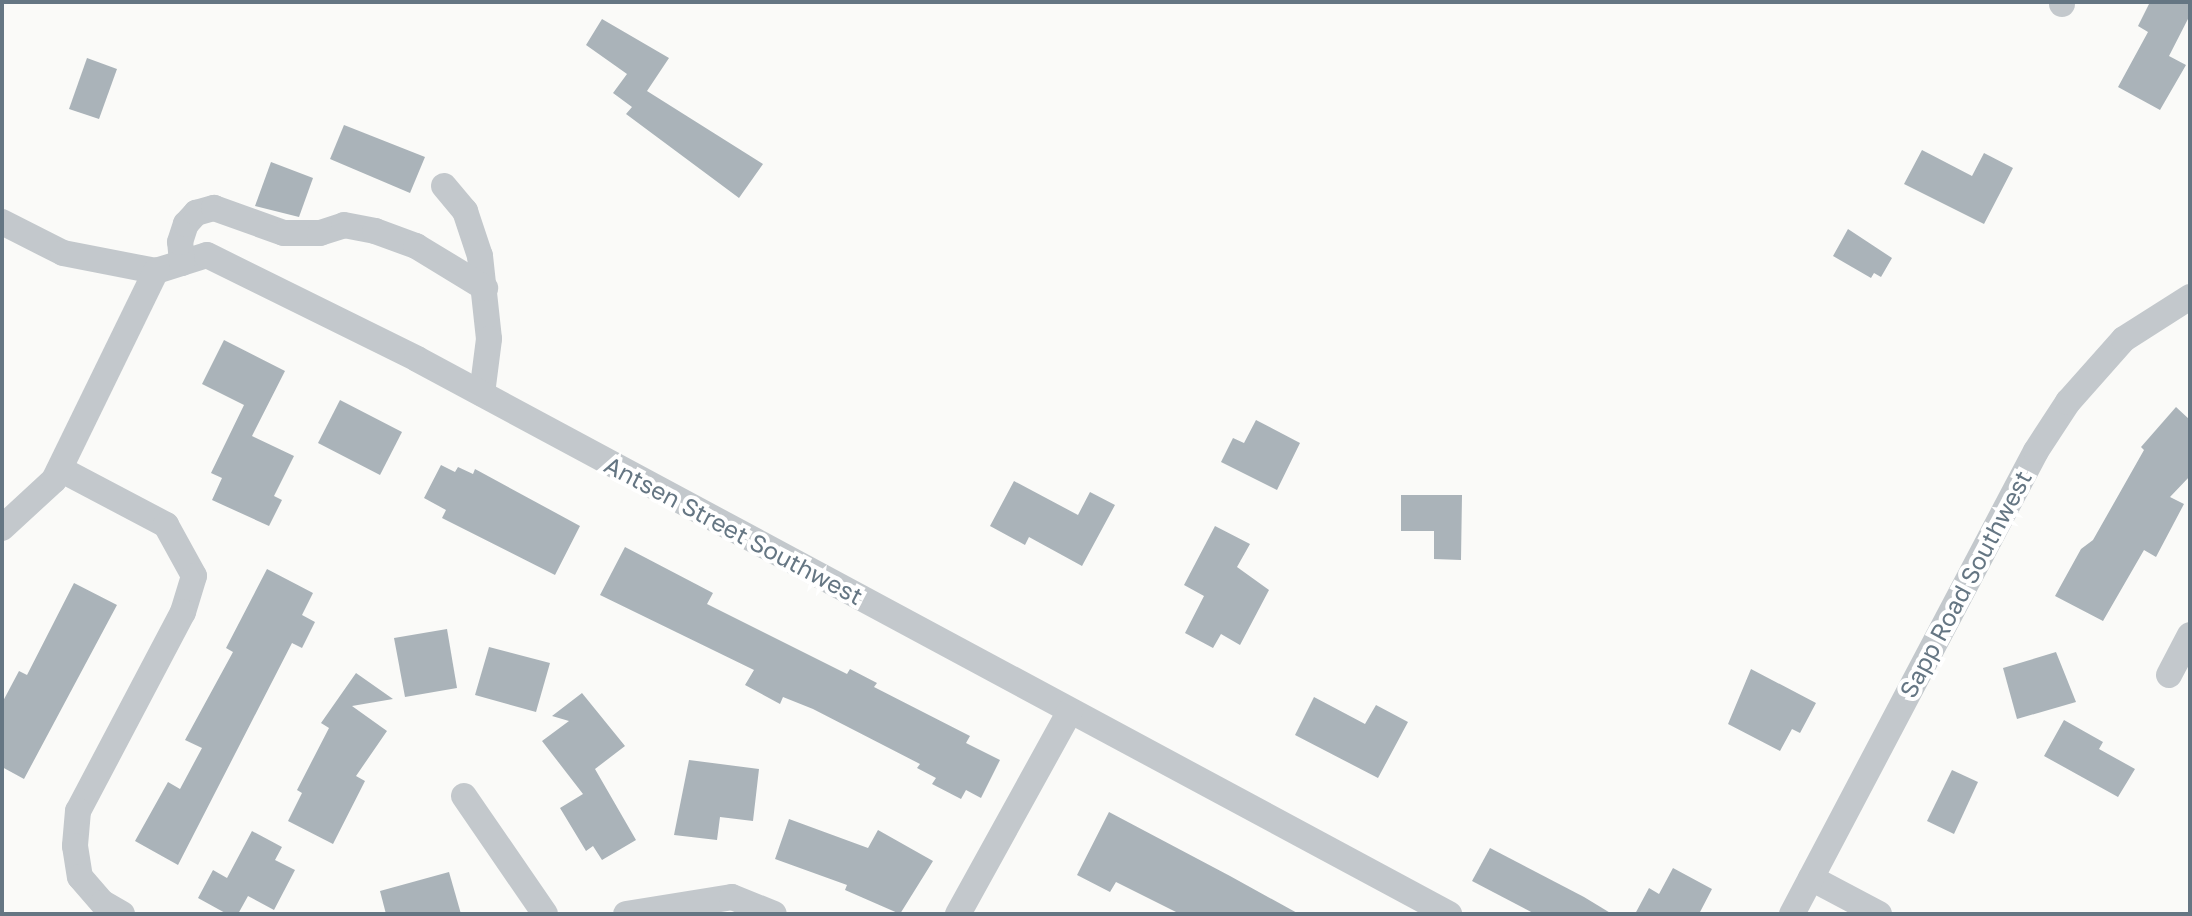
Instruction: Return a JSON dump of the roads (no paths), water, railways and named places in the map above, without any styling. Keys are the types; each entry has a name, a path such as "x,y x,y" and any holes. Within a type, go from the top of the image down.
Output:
{"street":[{"path":"444,186 465,211 485,288 489,339 482,394"},
{"path":"182,263 180,242 186,224 196,213 214,208 284,233 320,233 344,225 375,231 416,246 485,288"},
{"name":"Antsen Street Southwest","path":"2,222 63,253 156,271 207,255 482,394 1449,914"},
{"path":"2,528 19,517 60,469 156,271"},
{"name":"Sapp Road Southwest","path":"1792,914 2036,451 2068,402 2124,339 2190,297"},
{"path":"60,469 166,525 194,576 183,612 78,811 75,846 80,877 103,903 122,914"},
{"path":"2169,675 2190,635"},
{"path":"958,914 1070,711"},
{"path":"464,796 545,914"},
{"path":"1811,878 1879,914"},
{"path":"626,914 732,897 774,914"}]}
